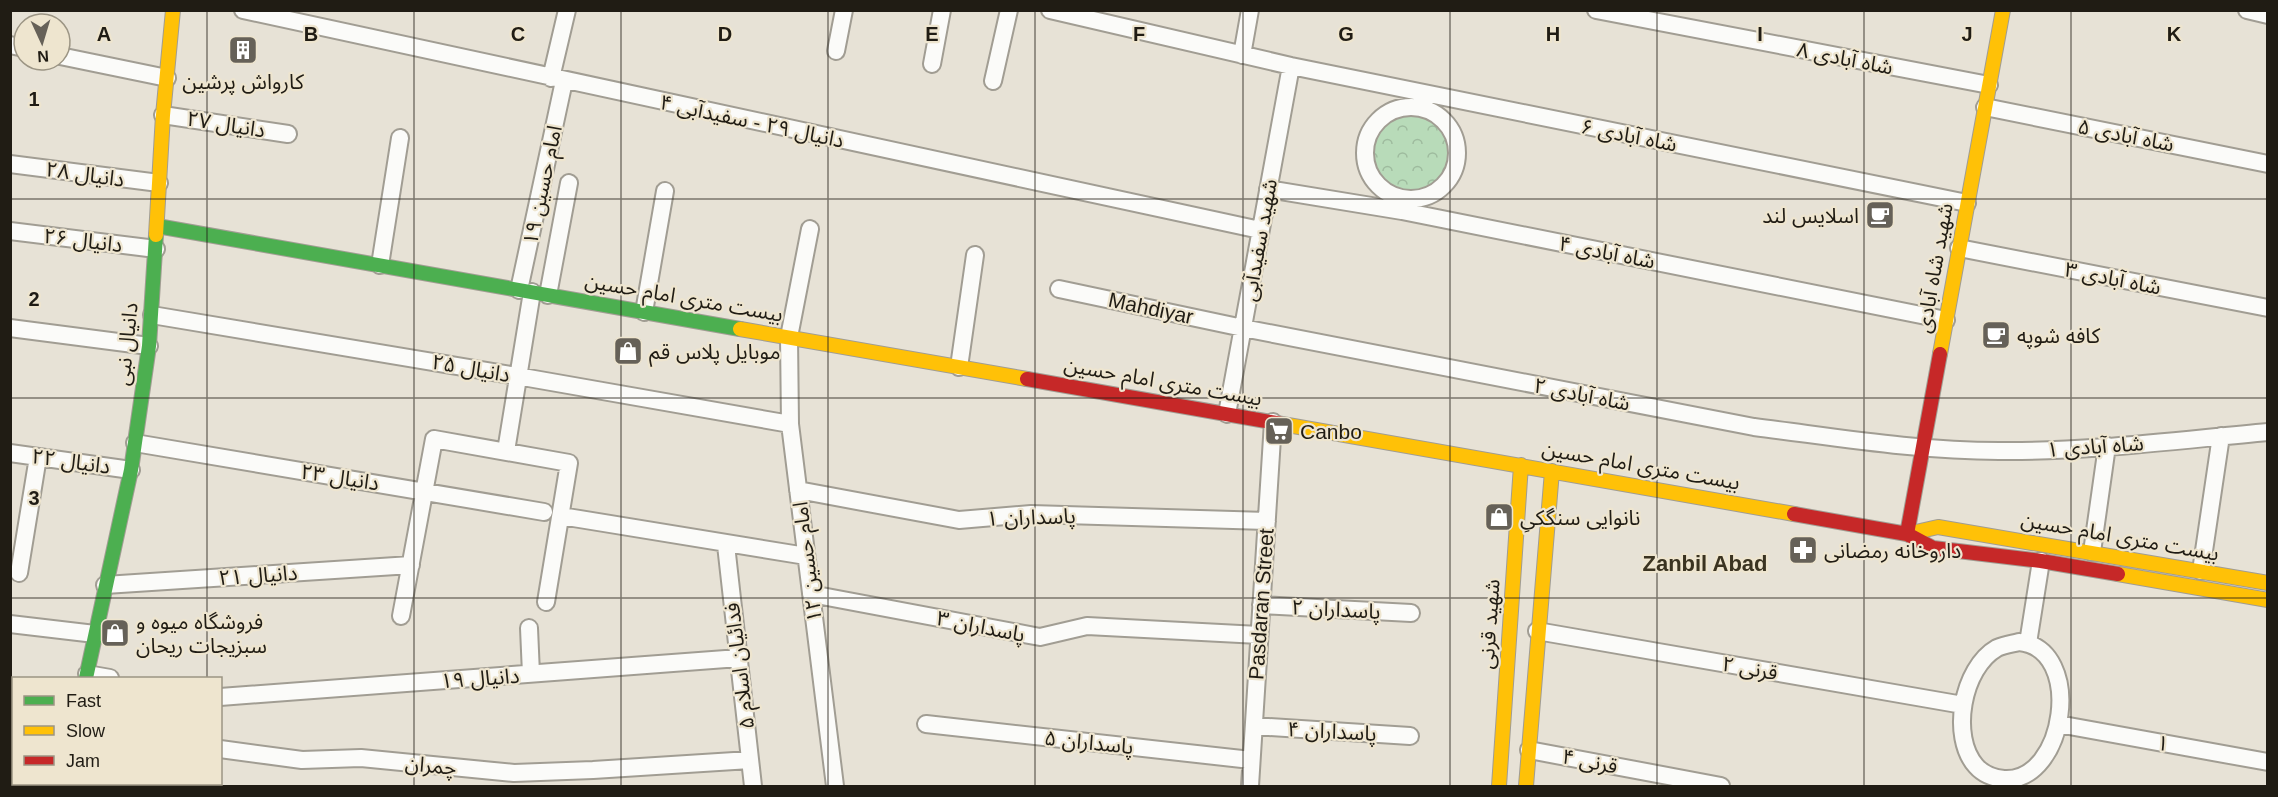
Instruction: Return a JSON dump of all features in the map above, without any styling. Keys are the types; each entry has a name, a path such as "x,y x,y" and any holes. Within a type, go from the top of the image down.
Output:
{"main road":[{"name":"دانیال نبی","path":"87,676 131,470 149,346 163,115 173,10"},
{"name":"شهید شاه آبادی","path":"1907,534 2003,10"},
{"name":"بیست متری امام حسین","path":"157,226 1907,534 1938,527 2268,583"},
{"name":"شهید قرنی","path":"1499,786 1521,465"},
{"path":"1526,786 1552,471"},
{"path":"1907,534 1933,548 2040,561 2268,600"}],"street":[{"name":"دانیال ۲۹ - سفیدآبی ۴","path":"243,10 557,80 1260,230"},
{"name":"امام حسین ۱۹","path":"533,292 567,10"},
{"path":"836,51 844,10"},
{"path":"932,64 942,10"},
{"path":"993,81 1009,10"},
{"name":"شاه آبادی ۶","path":"1050,10 1292,66 1424,101 1967,203"},
{"path":"1242,55 1250,10"},
{"name":"شاه آبادی ۸","path":"1596,10 1989,85"},
{"path":"72,58 167,78"},
{"name":"شهید سفیدآبی","path":"1227,414 1292,66"},
{"path":"1424,101 1449,128 1455,142 1457,156 1454,171 1446,183 1434,193 1403,205 1378,186 1370,174 1365,161 1365,147 1373,127 1389,112 1424,101"},
{"name":"شاه آبادی ۵","path":"1985,107 2268,164"},
{"name":"دانیال ۲۷","path":"163,115 288,134"},
{"path":"380,265 400,138"},
{"name":"دانیال ۲۸","path":"10,164 159,183"},
{"path":"506,451 533,292 569,183"},
{"name":"شاه آبادی ۴","path":"1268,189 1403,205 1946,320"},
{"path":"644,312 665,191"},
{"name":"امام حسین ۱۲","path":"810,228 789,337 790,424 835,786"},
{"name":"دانیال ۲۶","path":"10,231 156,249"},
{"name":"شاه آبادی ۳","path":"1959,248 2268,308"},
{"path":"959,367 975,255"},
{"name":"Mahdiyar","path":"1059,289 1243,328"},
{"name":"دانیال ۲۵","path":"152,315 790,424"},
{"path":"10,328 149,346"},
{"name":"شاه آبادی ۲","path":"1243,328 1754,427 1922,447"},
{"name":"Pasdaran Street","path":"1250,786 1273,422"},
{"name":"شاه آبادی ۱","path":"1922,447 1999,451 2107,446 2268,432"},
{"path":"2201,571 2221,436"},
{"path":"401,616 435,439 570,463 546,603"},
{"name":"دانیال ۲۳","path":"135,443 544,512"},
{"path":"2092,552 2107,446"},
{"name":"دانیال ۲۲","path":"10,453 131,470"},
{"path":"20,573 38,457"},
{"name":"پاسداران ۱","path":"798,490 959,520 1031,514 1267,521"},
{"path":"561,516 726,545 806,556"},
{"name":"فدائیان اسلام ۵","path":"726,545 753,786"},
{"path":"2028,643 2040,561"},
{"name":"دانیال ۲۱","path":"105,585 411,565"},
{"name":"پاسداران ۳","path":"811,594 1040,637 1087,626 1259,635"},
{"name":"پاسداران ۲","path":"1261,605 1411,613"},
{"path":"10,624 95,634"},
{"path":"529,628 531,674"},
{"name":"قرنی ۲","path":"1538,631 1963,705"},
{"path":"2028,643 2042,650 2056,671 2060,699 2058,724 2048,753 2036,766 2025,774 1998,782 1979,769 1969,758 1964,743 1963,705 1978,667 1987,656 2009,644 2028,643"},
{"name":"دانیال ۱۹","path":"222,697 739,658"},
{"name":"پاسداران ۵","path":"926,724 1251,760"},
{"name":"۱","path":"2058,724 2268,762"},
{"name":"پاسداران ۴","path":"1254,726 1410,736"},
{"name":"چمران","path":"222,749 302,760 361,758 514,773 750,760"},
{"name":"قرنی ۴","path":"1529,750 1721,786"}],"green space":[{"path":"1412,113 1427,116 1440,125 1449,138 1452,153 1449,168 1440,181 1427,190 1412,193 1397,190 1384,181 1375,168 1372,153 1375,138 1384,125 1397,116"}],"traffic: fast":[{"path":"157,226 740,329"},
{"path":"86,677 131,470 149,346 156,235"}],"traffic: slow":[{"path":"156,235 163,115 173,10"},
{"path":"1940,354 2003,10"},
{"path":"740,329 1027,379"},
{"path":"1282,424 1794,514"},
{"path":"1499,786 1521,465"},
{"path":"1526,786 1552,471"},
{"path":"1907,534 1938,527 2268,583"},
{"path":"2118,574 2268,600"}],"traffic: jam":[{"path":"1907,534 1940,354"},
{"path":"1027,379 1282,424"},
{"path":"1794,514 1907,534 1933,548 2041,561 2118,574"}],"place":[{"name":"کارواش پرشین","path":"243,50"},
{"name":"اسلایس لند","path":"1880,215"},
{"name":"کافه شوپه","path":"1996,335"},
{"name":"موبایل پلاس قم","path":"628,351"},
{"name":"Canbo","path":"1279,431"},
{"name":"نانوایی سنگکیِ","path":"1499,517"},
{"name":"داروخانه رمضانی","path":"1803,550"},
{"name":"فروشگاه میوه و سبزیجات ریحان","path":"115,633"}],"district":[{"name":"Zanbil Abad","path":"1705,563"}]}
